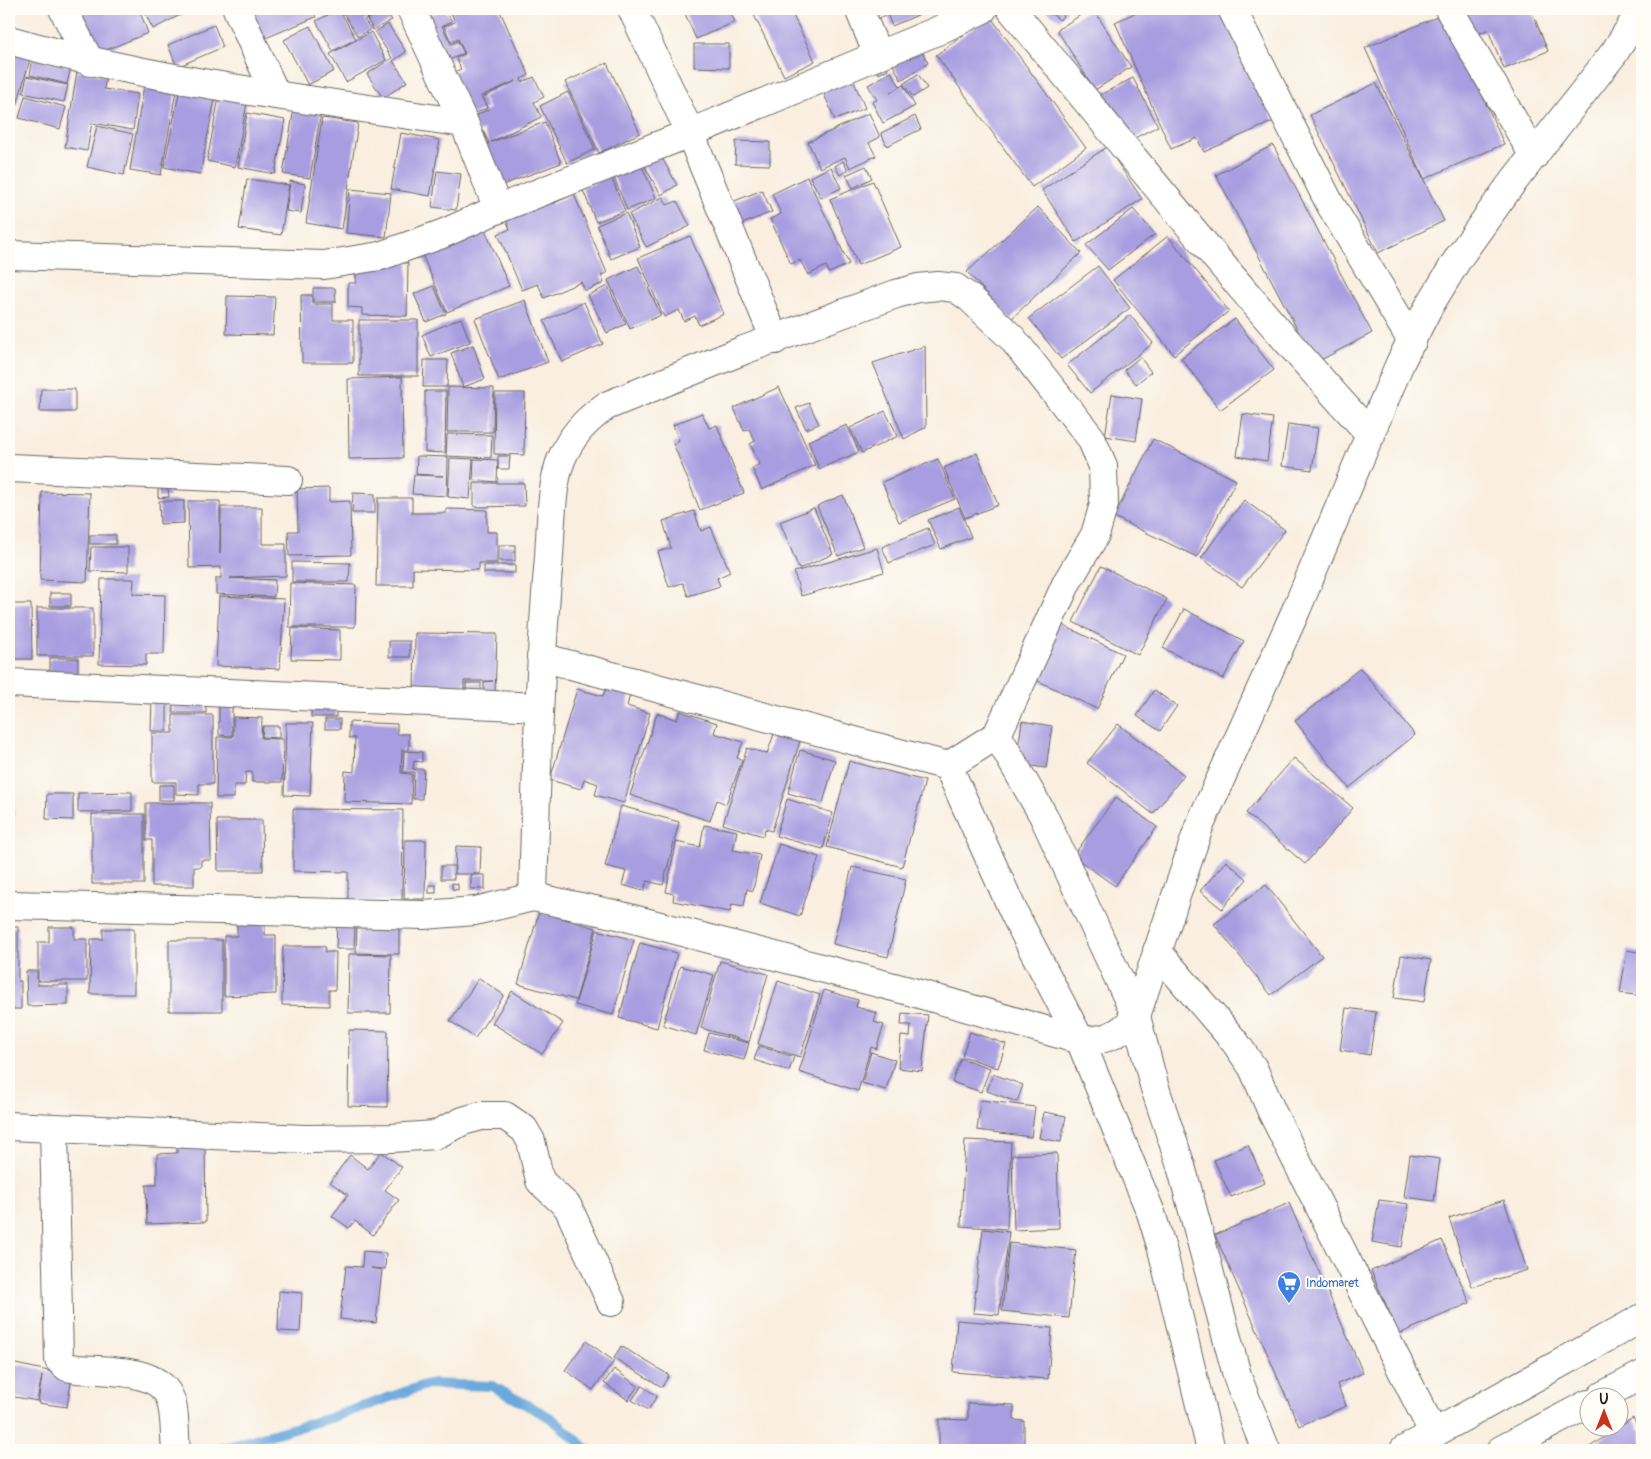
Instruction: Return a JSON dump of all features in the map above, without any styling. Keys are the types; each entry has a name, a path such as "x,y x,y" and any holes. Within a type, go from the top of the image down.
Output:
{"main road":[{"path":"63,9 90,62"},
{"path":"237,9 276,95"},
{"path":"411,9 464,123 498,209"},
{"path":"632,9 690,133 774,340"},
{"path":"859,9 878,55"},
{"path":"9,255 324,265 350,262 409,247 937,31 983,9"},
{"path":"1011,9 1190,229 1299,357 1371,435"},
{"path":"1232,9 1330,204 1412,340"},
{"path":"1449,9 1534,156"},
{"path":"9,905 432,915 475,911 533,897 618,915 909,991 1080,1040 1104,1040 1121,1031 1136,1016 1198,827 1298,608 1412,340 1428,308 1459,257 1614,53 1642,9"},
{"path":"9,40 90,62 276,95 464,123"},
{"path":"533,897 541,657 557,475 561,462 577,430 606,406 697,368 896,294 938,286 956,288 971,299 1012,338 1091,438 1103,466 1104,504 1095,535 1067,582 997,735 948,766 541,657"},
{"path":"9,468 288,480"},
{"path":"9,683 539,707"},
{"path":"997,735 1043,814 1136,1016 1154,1086 1181,1166 1238,1379 1266,1450"},
{"path":"948,766 1015,915 1080,1040 1151,1213 1162,1249 1211,1450"},
{"path":"1157,951 1235,1042 1253,1068 1272,1112 1434,1434"},
{"path":"9,1126 305,1139 392,1138 435,1135 463,1121 481,1116 505,1116 524,1129 531,1141 540,1181 568,1207 611,1302"},
{"path":"54,1128 59,1360 67,1367 77,1369 136,1373 162,1387 169,1396 175,1444"},
{"path":"1404,1450 1642,1318"},
{"path":"1621,1386 1642,1375"},
{"path":"1501,1450 1578,1409"}],"building":[{"path":"86,9 139,9 148,33 91,56 73,14"},
{"path":"143,9 187,9 188,11 153,29"},
{"path":"243,9 313,9 316,17 256,42"},
{"path":"339,9 356,39 333,51 316,21"},
{"path":"341,9 382,9 364,20 371,29 358,37"},
{"path":"384,9 392,20 373,30 367,19"},
{"path":"444,9 452,21 442,26 451,44 458,41 464,53 443,63 421,20"},
{"path":"457,9 499,9 529,75 521,79 522,82 534,77 544,97 534,102 541,117 491,142 545,122 561,163 497,187 481,146 489,143 483,130 478,133 471,118 489,109 483,97 516,81 481,96 487,108 464,118 445,76 461,69 456,58 465,54 458,39 451,42 444,26 455,22 451,12"},
{"path":"683,9 729,9 735,22 696,39"},
{"path":"751,9 790,9 815,61 784,76"},
{"path":"802,9 814,9 805,13"},
{"path":"863,9 883,9 886,15 869,23"},
{"path":"885,9 924,9 925,12 892,26"},
{"path":"1044,9 1068,9 1060,20"},
{"path":"1090,9 1093,9 1131,67 1095,90 1057,30"},
{"path":"1144,9 1224,9 1274,121 1204,152 1197,138 1171,149 1115,22"},
{"path":"1465,9 1531,9 1548,51 1504,69 1488,30 1475,35"},
{"path":"1446,13 1504,144 1424,179 1365,48"},
{"path":"990,16 1086,148 1032,187 936,55"},
{"path":"388,24 406,52 393,61 407,82 383,98 367,74 392,58 375,32"},
{"path":"214,25 223,47 177,67 168,45"},
{"path":"310,26 334,71 308,85 284,40"},
{"path":"371,32 386,60 346,82 330,54"},
{"path":"694,44 729,44 729,68 694,67"},
{"path":"9,46 32,52 17,105 9,102"},
{"path":"921,49 928,63 901,80 892,63 908,54 911,59 909,54"},
{"path":"881,56 888,69 879,74 872,60"},
{"path":"33,58 71,67 67,84 30,75"},
{"path":"607,63 640,133 599,153 565,82"},
{"path":"849,70 865,108 835,120 819,82"},
{"path":"77,71 106,76 104,89 138,94 133,130 92,123 87,151 65,147"},
{"path":"891,72 900,86 890,93 903,85 915,106 883,123 872,102 877,100 868,85"},
{"path":"918,74 927,88 913,97 903,84"},
{"path":"27,76 68,85 64,102 23,93"},
{"path":"1133,78 1158,126 1123,144 1098,96"},
{"path":"1376,83 1444,221 1378,253 1310,115"},
{"path":"144,85 176,91 161,175 130,170"},
{"path":"180,88 216,94 200,174 164,167"},
{"path":"568,92 595,149 567,163 540,106"},
{"path":"25,96 66,107 60,129 19,118"},
{"path":"219,97 247,103 235,167 207,161"},
{"path":"294,108 321,112 310,178 283,174"},
{"path":"247,113 285,120 275,174 238,167"},
{"path":"869,113 880,137 869,143 876,156 850,168 845,157 820,168 808,142"},
{"path":"915,116 921,129 887,146 881,133"},
{"path":"322,118 358,123 342,229 306,223"},
{"path":"97,126 133,134 124,175 87,167"},
{"path":"401,133 440,140 430,196 391,189"},
{"path":"736,141 770,142 770,165 735,164"},
{"path":"1273,145 1372,333 1315,363 1216,175"},
{"path":"1107,147 1142,199 1076,242 1042,190"},
{"path":"661,156 677,185 661,195 644,165"},
{"path":"843,161 848,170 840,175 835,166"},
{"path":"641,164 656,198 627,210 613,175"},
{"path":"866,166 872,178 853,188 846,175"},
{"path":"831,167 841,188 821,198 810,177"},
{"path":"437,171 461,174 456,210 432,207"},
{"path":"611,176 625,211 596,222 582,188"},
{"path":"807,177 849,264 829,273 826,266 808,275 800,260 791,264 770,219 781,214 772,194"},
{"path":"247,179 289,185 281,235 239,229"},
{"path":"290,181 305,184 301,213 286,211"},
{"path":"873,181 901,247 858,265 830,199"},
{"path":"350,189 391,193 386,237 346,233"},
{"path":"762,190 772,212 742,224 732,202"},
{"path":"574,194 607,273 601,275 604,283 585,291 581,282 544,298 538,284 522,290 498,234 510,229 504,215 548,196 552,204"},
{"path":"663,197 667,205 677,201 690,226 646,247 629,214"},
{"path":"1038,207 1081,253 1011,319 967,272"},
{"path":"1133,209 1155,234 1108,270 1086,245"},
{"path":"626,213 640,247 611,259 597,225"},
{"path":"482,223 509,286 447,312 420,250"},
{"path":"690,236 724,314 699,325 695,316 684,321 679,310 664,317 638,258"},
{"path":"1168,236 1229,311 1174,355 1113,280"},
{"path":"381,262 408,263 407,316 362,315 362,308 348,307 348,283 356,283 356,268"},
{"path":"638,266 661,315 630,329 608,280"},
{"path":"1098,266 1130,308 1061,359 1029,318"},
{"path":"434,286 446,314 426,322 414,294"},
{"path":"608,286 626,324 607,333 588,295"},
{"path":"313,288 335,288 336,302 313,302"},
{"path":"301,295 312,295 312,304 333,304 333,320 353,320 353,363 302,363"},
{"path":"227,296 275,297 273,335 226,334"},
{"path":"525,300 548,362 499,380 475,319"},
{"path":"584,302 603,344 562,362 544,321"},
{"path":"1130,315 1153,343 1090,393 1067,365"},
{"path":"461,318 470,342 431,357 422,335"},
{"path":"1235,319 1274,370 1220,410 1181,358"},
{"path":"359,320 418,320 418,376 359,376"},
{"path":"473,345 485,379 463,387 451,353"},
{"path":"925,346 926,427 904,439 873,363"},
{"path":"1140,357 1151,372 1136,384 1124,370"},
{"path":"424,360 448,360 447,387 423,387"},
{"path":"402,377 403,458 349,459 348,379"},
{"path":"448,387 494,388 493,432 447,432"},
{"path":"779,387 815,465 762,490 752,468 760,464 750,444 755,441 749,429 744,431 734,408"},
{"path":"41,389 75,389 75,412 40,412"},
{"path":"425,391 446,391 445,453 425,452"},
{"path":"495,393 525,393 524,455 494,454"},
{"path":"1112,394 1142,399 1136,441 1105,436"},
{"path":"809,403 819,424 806,429 796,408"},
{"path":"885,411 898,436 862,453 850,428"},
{"path":"702,413 709,428 717,425 744,493 700,510 673,443 679,441 673,425"},
{"path":"1243,414 1273,418 1267,461 1237,456"},
{"path":"1288,424 1318,428 1312,470 1282,466"},
{"path":"847,425 859,452 819,469 808,441"},
{"path":"447,434 492,435 491,458 446,456"},
{"path":"1153,439 1236,480 1197,557 1114,517"},
{"path":"977,453 998,505 965,518 944,468"},
{"path":"417,456 448,457 447,496 412,494 414,475 443,476 416,474"},
{"path":"498,456 510,456 509,469 498,469"},
{"path":"450,458 473,459 470,499 448,497"},
{"path":"474,459 498,460 497,482 473,480"},
{"path":"938,459 955,499 899,522 882,482"},
{"path":"158,481 167,481 169,497 158,498"},
{"path":"474,483 524,483 525,506 474,507"},
{"path":"329,488 329,502 350,501 351,555 289,556 288,531 298,531 297,489"},
{"path":"42,492 90,493 87,582 40,580"},
{"path":"353,493 375,494 375,513 352,513"},
{"path":"843,495 863,547 838,556 817,506"},
{"path":"378,498 412,498 412,513 446,513 446,509 487,510 487,532 497,532 497,563 479,563 479,570 413,569 413,586 376,586"},
{"path":"1244,500 1285,530 1242,587 1201,558"},
{"path":"159,501 184,501 184,523 160,524"},
{"path":"188,501 220,501 220,554 221,507 262,507 262,544 286,544 286,576 230,578 275,580 274,597 216,594 216,578 221,578 221,567 189,568"},
{"path":"959,507 971,537 941,549 928,520"},
{"path":"814,508 833,554 799,569 780,522"},
{"path":"694,511 701,531 711,527 730,572 717,578 720,586 688,596 683,583 669,587 658,552 671,548 663,521"},
{"path":"928,528 935,545 889,563 882,547"},
{"path":"90,535 116,535 116,544 90,544"},
{"path":"499,545 515,545 515,561 499,561"},
{"path":"91,547 128,547 128,572 90,571"},
{"path":"877,548 884,572 801,596 794,572"},
{"path":"292,562 350,563 349,582 292,582"},
{"path":"484,565 515,565 515,573 484,573"},
{"path":"1101,566 1167,599 1138,655 1073,622"},
{"path":"101,579 134,579 133,594 165,595 164,654 146,654 146,665 99,664"},
{"path":"290,583 356,585 355,627 289,627"},
{"path":"50,593 71,593 71,606 50,606"},
{"path":"219,596 284,599 280,669 216,666"},
{"path":"9,604 31,604 32,659 9,659"},
{"path":"37,608 93,608 93,656 37,656"},
{"path":"1184,609 1244,641 1223,679 1163,648"},
{"path":"1056,622 1123,654 1097,709 1030,677"},
{"path":"292,628 340,630 340,660 291,659"},
{"path":"415,633 497,634 495,696 484,696 484,682 493,681 464,681 464,697 414,696"},
{"path":"389,641 410,641 410,657 389,657"},
{"path":"50,658 78,658 78,678 50,678"},
{"path":"1360,668 1415,735 1349,788 1295,721"},
{"path":"466,683 481,683 481,702 466,702"},
{"path":"606,688 630,695 627,706 650,713 624,803 595,795 598,784 584,779 581,789 550,780 577,689 603,696"},
{"path":"1154,690 1177,706 1160,731 1137,716"},
{"path":"152,697 167,697 167,731 151,731"},
{"path":"173,697 206,697 206,713 173,713"},
{"path":"219,699 232,699 232,736 219,735"},
{"path":"311,705 336,705 336,717 311,717"},
{"path":"680,711 717,723 714,733 743,742 737,758 742,760 726,804 717,800 710,821 630,795 657,713 677,720"},
{"path":"173,715 213,715 213,784 199,784 199,795 176,794 176,782 152,782 152,733 173,733"},
{"path":"233,717 262,718 261,738 283,739 282,782 252,782 252,772 246,772 245,785 234,785 234,798 216,798 217,737 233,737"},
{"path":"325,719 340,719 340,729 325,729"},
{"path":"1022,721 1052,726 1046,768 1016,764"},
{"path":"349,722 397,724 397,734 409,734 409,750 402,750 401,773 412,774 411,804 344,802 345,771 354,772 355,738 349,738"},
{"path":"286,723 313,723 310,796 284,795"},
{"path":"1118,724 1184,775 1153,814 1087,763"},
{"path":"263,726 279,726 279,738 262,737"},
{"path":"775,731 801,738 772,831 765,829 763,836 723,824 747,748 767,754"},
{"path":"800,750 835,760 823,803 788,793"},
{"path":"404,751 422,752 422,762 414,761 413,769 424,769 422,799 413,799 414,772 403,772"},
{"path":"1294,758 1353,808 1305,864 1246,813"},
{"path":"849,761 925,781 902,867 827,847"},
{"path":"159,785 174,785 174,800 159,800"},
{"path":"9,792 14,792 14,825 9,825"},
{"path":"132,792 132,811 78,812 78,793"},
{"path":"47,794 73,794 73,820 46,819"},
{"path":"1116,797 1157,827 1115,886 1073,856"},
{"path":"787,799 833,813 823,849 776,836"},
{"path":"146,803 210,803 211,860 201,860 201,867 194,867 194,886 152,886 152,840 146,840"},
{"path":"621,806 679,822 663,885 647,881 644,891 622,885 626,871 605,866"},
{"path":"293,809 403,810 402,901 348,900 348,872 293,871"},
{"path":"92,814 144,814 144,884 92,884"},
{"path":"217,820 262,820 263,871 218,871"},
{"path":"704,825 737,831 733,850 760,855 753,891 747,889 744,906 732,904 730,912 673,901 674,894 666,892 676,842 700,847"},
{"path":"405,840 426,840 425,899 404,899"},
{"path":"779,844 819,857 800,916 760,903"},
{"path":"456,846 481,847 480,874 455,874"},
{"path":"1226,861 1247,879 1222,909 1200,891"},
{"path":"441,866 454,866 454,879 441,879"},
{"path":"852,867 906,879 888,957 833,944"},
{"path":"471,875 485,875 485,889 471,889"},
{"path":"452,883 458,884 458,890 452,889"},
{"path":"429,885 436,885 436,893 429,893"},
{"path":"1266,885 1322,956 1271,995 1214,924"},
{"path":"539,912 596,928 576,1000 518,984"},
{"path":"357,921 399,922 399,954 356,953"},
{"path":"237,922 265,922 265,935 276,935 276,994 224,996 224,936 237,936"},
{"path":"337,922 355,922 354,949 336,949"},
{"path":"9,927 18,927 18,981 21,981 21,1009 9,1009"},
{"path":"49,927 74,927 74,939 87,939 87,981 38,981 38,942 49,942"},
{"path":"103,929 134,929 134,994 90,994 91,939 103,939"},
{"path":"597,930 634,940 613,1015 575,1005"},
{"path":"169,940 222,940 222,1011 169,1011"},
{"path":"640,943 677,953 657,1028 619,1018"},
{"path":"283,946 325,946 325,952 336,952 335,990 329,990 329,1006 282,1005"},
{"path":"1627,950 1642,953 1642,996 1620,993"},
{"path":"349,954 391,955 390,1013 348,1013"},
{"path":"1401,955 1431,960 1424,1002 1394,998"},
{"path":"720,961 768,974 749,1042 701,1028"},
{"path":"680,966 714,975 696,1035 663,1025"},
{"path":"26,971 37,971 37,985 68,985 68,1005 27,1006"},
{"path":"479,978 504,995 475,1038 450,1021"},
{"path":"778,981 820,995 800,1057 758,1044"},
{"path":"824,990 858,1000 856,1007 877,1013 874,1022 884,1025 876,1049 871,1047 858,1091 799,1072"},
{"path":"512,991 563,1023 542,1054 492,1023"},
{"path":"1346,1008 1376,1012 1370,1055 1340,1050"},
{"path":"902,1013 928,1015 922,1071 898,1068 901,1036 910,1037 911,1025 901,1025"},
{"path":"349,1030 388,1031 387,1107 348,1106"},
{"path":"970,1032 1006,1044 998,1068 962,1056"},
{"path":"709,1033 749,1043 744,1060 704,1050"},
{"path":"759,1046 794,1057 789,1071 754,1060"},
{"path":"871,1052 895,1060 886,1090 862,1083"},
{"path":"961,1058 990,1068 981,1092 952,1082"},
{"path":"993,1074 1023,1085 1017,1102 987,1091"},
{"path":"981,1100 1035,1107 1031,1137 977,1130"},
{"path":"1044,1112 1066,1116 1061,1142 1039,1138"},
{"path":"965,1140 1011,1142 1007,1229 961,1226"},
{"path":"205,1144 206,1222 147,1224 146,1185 157,1185 157,1154 177,1153 177,1145"},
{"path":"1248,1145 1265,1183 1231,1197 1214,1160"},
{"path":"381,1152 402,1167 385,1190 399,1200 373,1235 355,1221 349,1228 332,1216 348,1195 330,1182 350,1155 368,1169"},
{"path":"1057,1153 1059,1228 1014,1230 1012,1155"},
{"path":"1410,1155 1440,1159 1434,1201 1404,1197"},
{"path":"1379,1200 1409,1204 1402,1247 1372,1242"},
{"path":"1504,1200 1527,1270 1472,1287 1449,1218"},
{"name":"Indomaret","path":"1289,1203 1363,1373 1337,1384 1346,1406 1299,1426 1215,1235"},
{"path":"983,1229 1009,1232 999,1315 973,1313"},
{"path":"1442,1240 1470,1303 1399,1334 1371,1271"},
{"path":"1009,1243 1076,1250 1069,1318 1002,1311"},
{"path":"363,1251 386,1253 385,1269 371,1268 382,1270 376,1323 340,1319 346,1266 362,1267"},
{"path":"279,1291 302,1293 300,1332 278,1331"},
{"path":"957,1320 1052,1328 1048,1379 953,1372"},
{"path":"586,1341 614,1361 593,1390 565,1370"},
{"path":"621,1346 669,1375 662,1387 614,1358"},
{"path":"11,1363 72,1376 67,1407 38,1403 42,1376 37,1401 9,1396"},
{"path":"614,1369 638,1386 628,1400 604,1383"},
{"path":"642,1386 657,1396 648,1410 632,1400"},
{"path":"968,1403 1014,1405 1014,1420 1024,1421 1024,1450 939,1450 939,1419 968,1420"},
{"path":"1633,1418 1642,1433 1642,1450 1585,1450 1606,1436 1628,1436 1628,1421"}],"waterway":[{"path":"216,1450 330,1418 428,1384 492,1386 551,1418 588,1450"}],"place":[{"name":"Indomaret","path":"1289,1304"}]}
